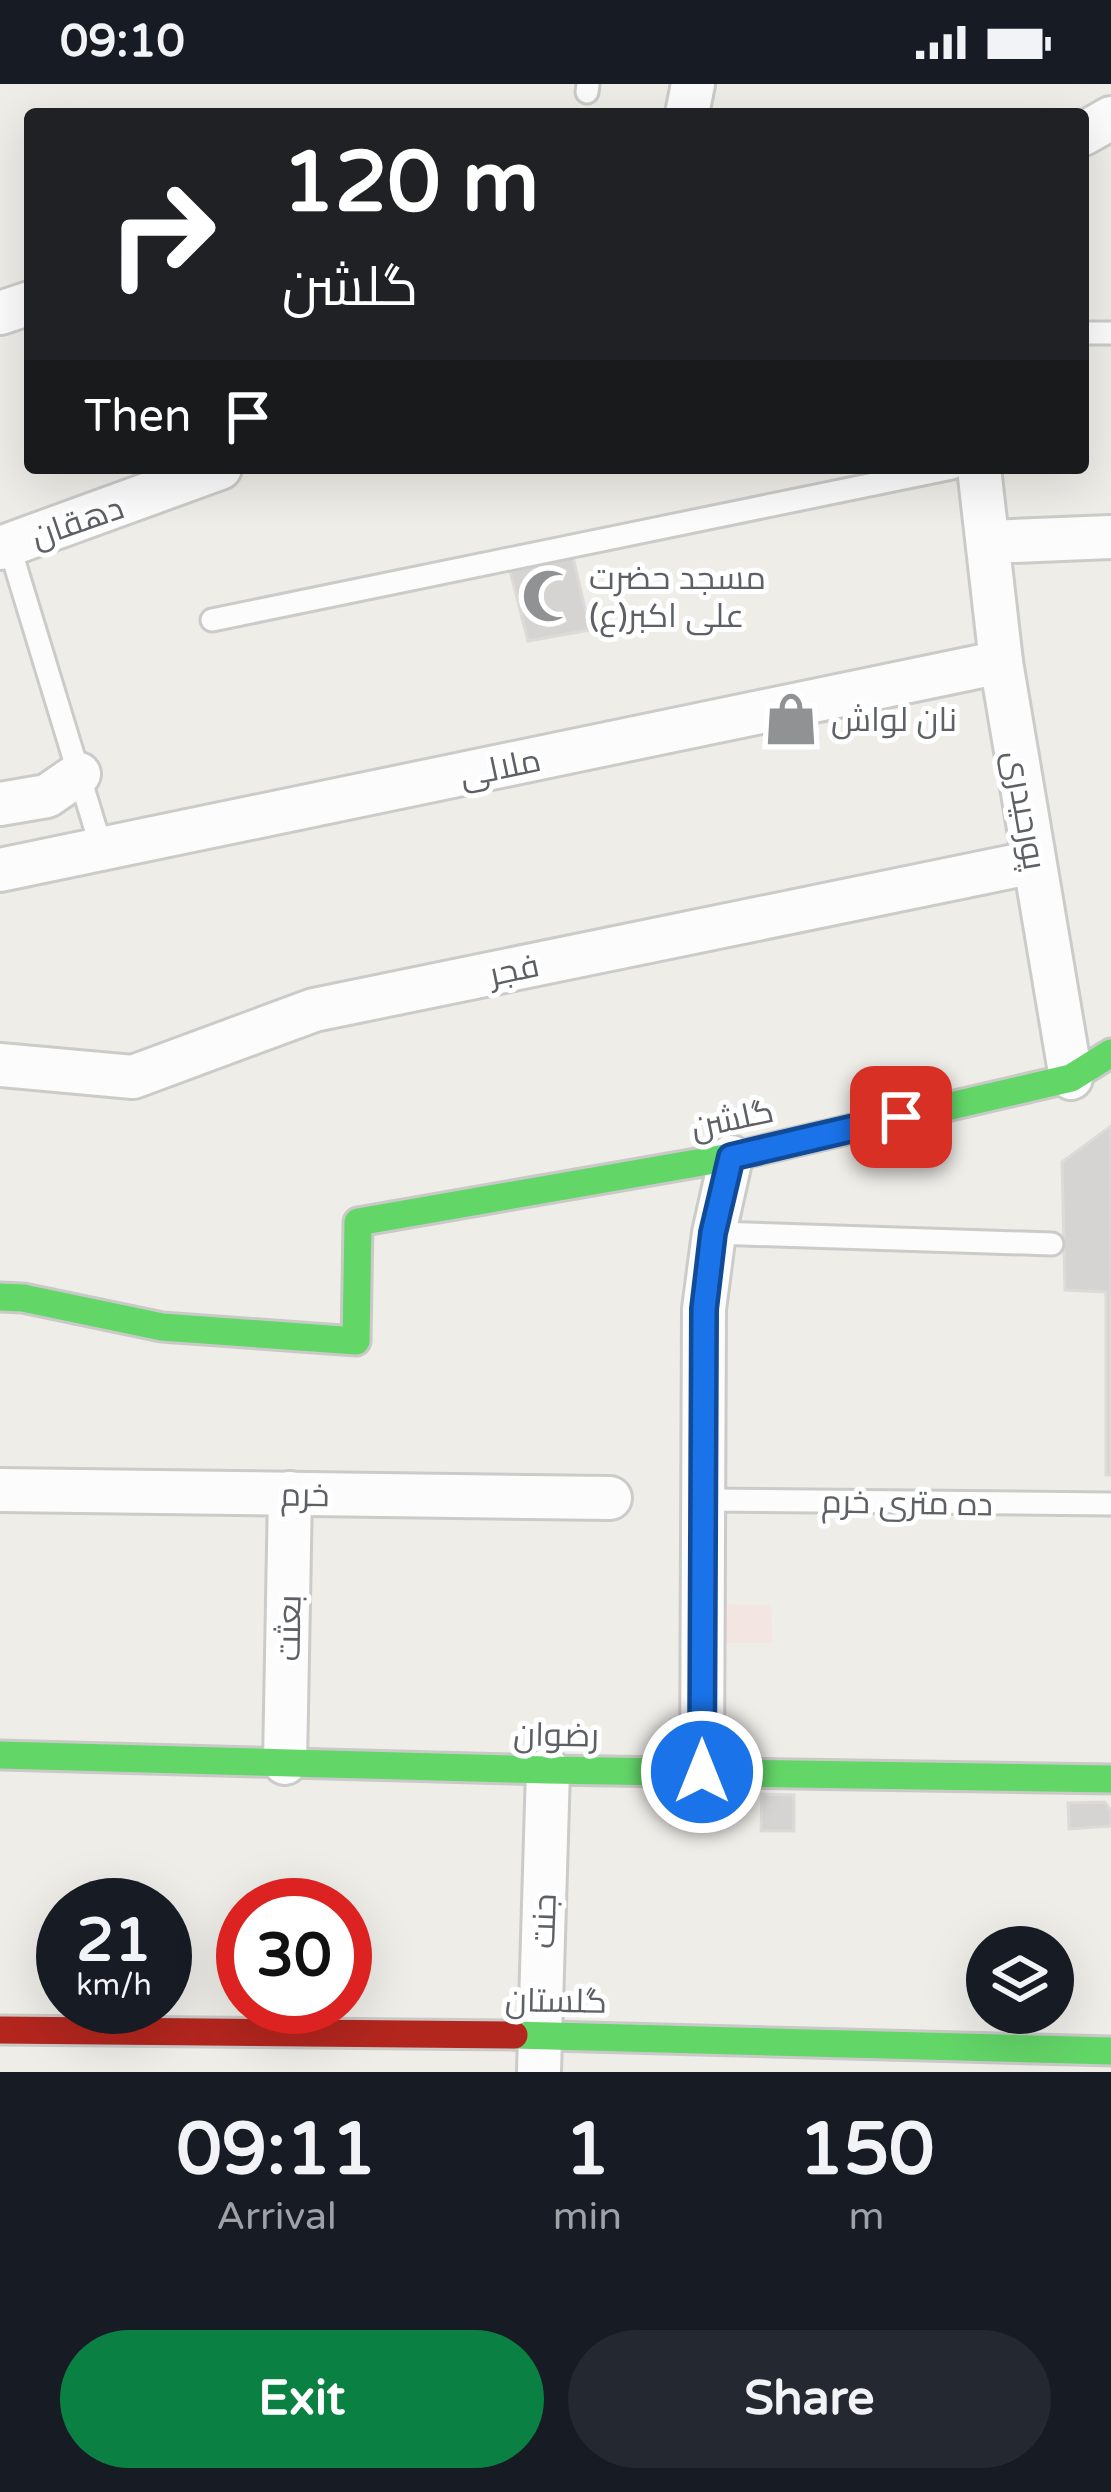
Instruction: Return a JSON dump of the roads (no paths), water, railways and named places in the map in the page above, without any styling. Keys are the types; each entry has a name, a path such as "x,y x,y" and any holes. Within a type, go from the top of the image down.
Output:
{"street":[{"name":"دهقان","path":"4,547 195,474"},
{"name":"پورحیدری","path":"980,474 1000,662 1071,1078"},
{"path":"988,542 1111,537"},
{"name":"ملالی","path":"0,870 1000,662"},
{"path":"0,805 47,796 79,774"},
{"name":"فجر","path":"0,1065 134,1077 314,1010 1034,862"},
{"name":"گلشن","path":"0,1297 162,1327 356,1341 358,1222 731,1157 1071,1078 1111,1053"},
{"path":"702,1772 704,1309 713,1233 731,1157"},
{"name":"خرم","path":"0,1490 610,1498"},
{"name":"بعثت","path":"285,1762 290,1493"},
{"name":"رضوان","path":"0,1755 1111,1779"},
{"name":"جنت","path":"540,2054 548,1770"},
{"name":"گلستان","path":"0,2030 540,2054 1111,2051"}],"lane":[{"path":"212,620 923,474"},
{"path":"4,547 102,850"},
{"path":"713,1233 1052,1244"},
{"name":"ده متری خرم","path":"702,1500 1111,1504"}],"place":[{"name":"مسجد حضرت علی اکبر(ع)","path":"549,596"},
{"name":"نان لواش","path":"791,719"}]}
